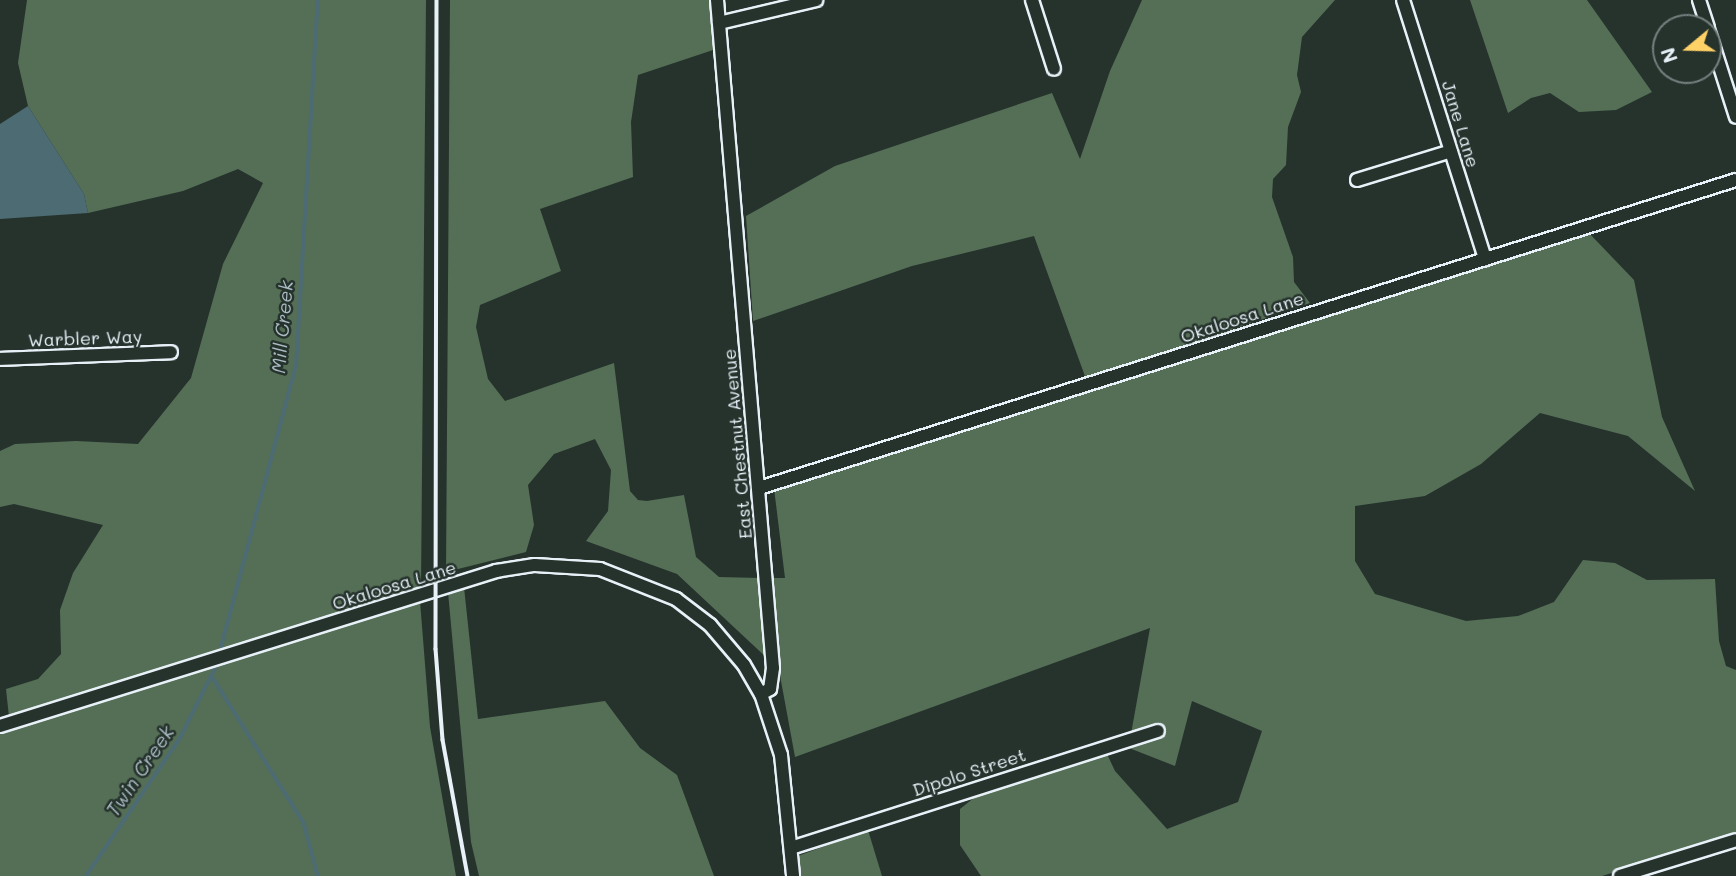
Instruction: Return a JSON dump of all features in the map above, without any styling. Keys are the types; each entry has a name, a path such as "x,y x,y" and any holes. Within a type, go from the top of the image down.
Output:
{"street":[{"name":"East Chestnut Avenue","path":"718,0 773,678 770,689 761,694"},
{"path":"719,23 816,0"},
{"path":"1032,0 1054,69"},
{"name":"Jane Lane","path":"1403,0 1485,259"},
{"path":"1722,73 1736,117"},
{"path":"1357,180 1451,151"},
{"name":"Okaloosa Lane","path":"759,488 1736,180"},
{"name":"Warbler Way","path":"0,359 171,352"},
{"name":"Okaloosa Lane","path":"0,726 496,571 535,565 600,569 676,599 723,639 761,694"},
{"path":"761,694 781,755 793,876"},
{"name":"Dipolo Street","path":"791,848 1158,731"},
{"path":"1620,876 1736,840"}],"green space":[{"path":"27,0 426,0 421,590 9,717 6,689 38,679 61,654 60,610 73,573 103,525 14,504 0,507 0,451 15,444 76,441 138,444 191,378 223,264 263,183 238,169 183,191 88,213 84,194 28,106 18,63"},
{"path":"450,0 711,0 716,49 638,75 631,122 633,177 540,209 561,271 480,305 476,327 488,379 505,401 614,363 630,491 638,500 647,501 684,495 696,557 719,577 760,578 766,657 677,574 586,541 608,511 611,470 595,439 554,454 528,485 534,525 526,552 446,572"},
{"path":"1142,0 1335,0 1302,37 1297,75 1301,92 1288,127 1286,165 1273,179 1272,197 1293,257 1294,282 1310,303 1086,379 1034,236 912,266 753,321 746,216 835,166 1052,93 1080,159 1110,71"},
{"path":"1470,0 1587,0 1652,92 1616,110 1579,112 1550,93 1531,98 1508,113"},
{"path":"1588,232 1634,280 1662,417 1695,491 1628,436 1540,413 1481,464 1425,496 1355,506 1355,561 1375,594 1466,621 1518,616 1554,602 1583,560 1615,563 1647,580 1715,579 1719,641 1726,666 1736,670 1736,834 1602,876 981,876 960,845 960,809 980,793 1068,764 1107,754 1115,771 1167,829 1238,802 1262,731 1192,701 1175,766 1129,748 1165,734 1162,724 1131,734 1150,628 795,757 779,670 772,578 785,578 774,488"},
{"path":"464,587 478,719 605,701 640,748 677,775 714,876 479,876 471,842 448,592"},
{"path":"420,601 430,727 456,876 0,876 0,731"},
{"path":"868,830 882,876 799,876 798,856"}],"water":[{"path":"28,106 84,194 88,213 0,219 0,124"}],"waterway":[{"name":"Mill Creek","path":"221,647 296,366 318,0"},
{"name":"Twin Creek","path":"86,876 180,738 215,668"},
{"name":"Mill Creek","path":"213,678 304,823 318,876"}],"railway":[{"path":"437,0 436,649 443,740 468,876"}]}
